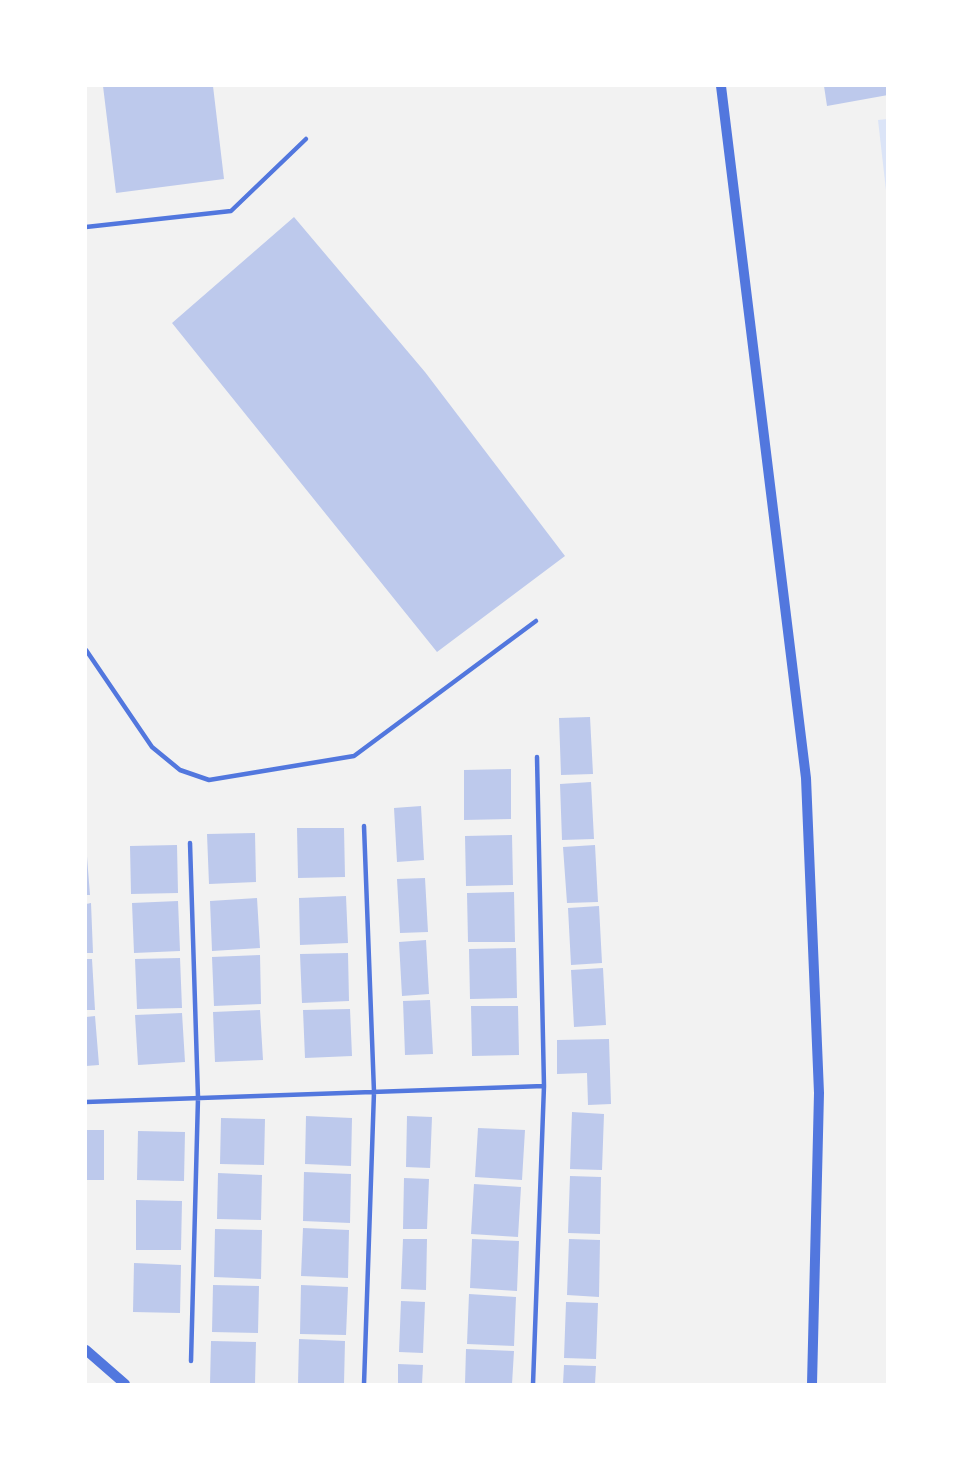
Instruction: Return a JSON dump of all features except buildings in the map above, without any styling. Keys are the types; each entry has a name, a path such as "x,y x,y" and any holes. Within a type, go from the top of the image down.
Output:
{"street":[{"path":"721,86 806,778 819,1093 812,1384"},
{"path":"86,1350 125,1384"}],"lane":[{"path":"86,227 231,211 306,139"},
{"path":"86,650 152,747 180,770 209,780 354,756 536,621"},
{"path":"533,1384 544,1086 537,757"},
{"path":"364,826 374,1092 364,1384"},
{"path":"189,843 198,1098 191,1361"},
{"path":"86,1102 544,1086"}],"shaded area":[{"path":"888,119 887,199 878,120"}]}
